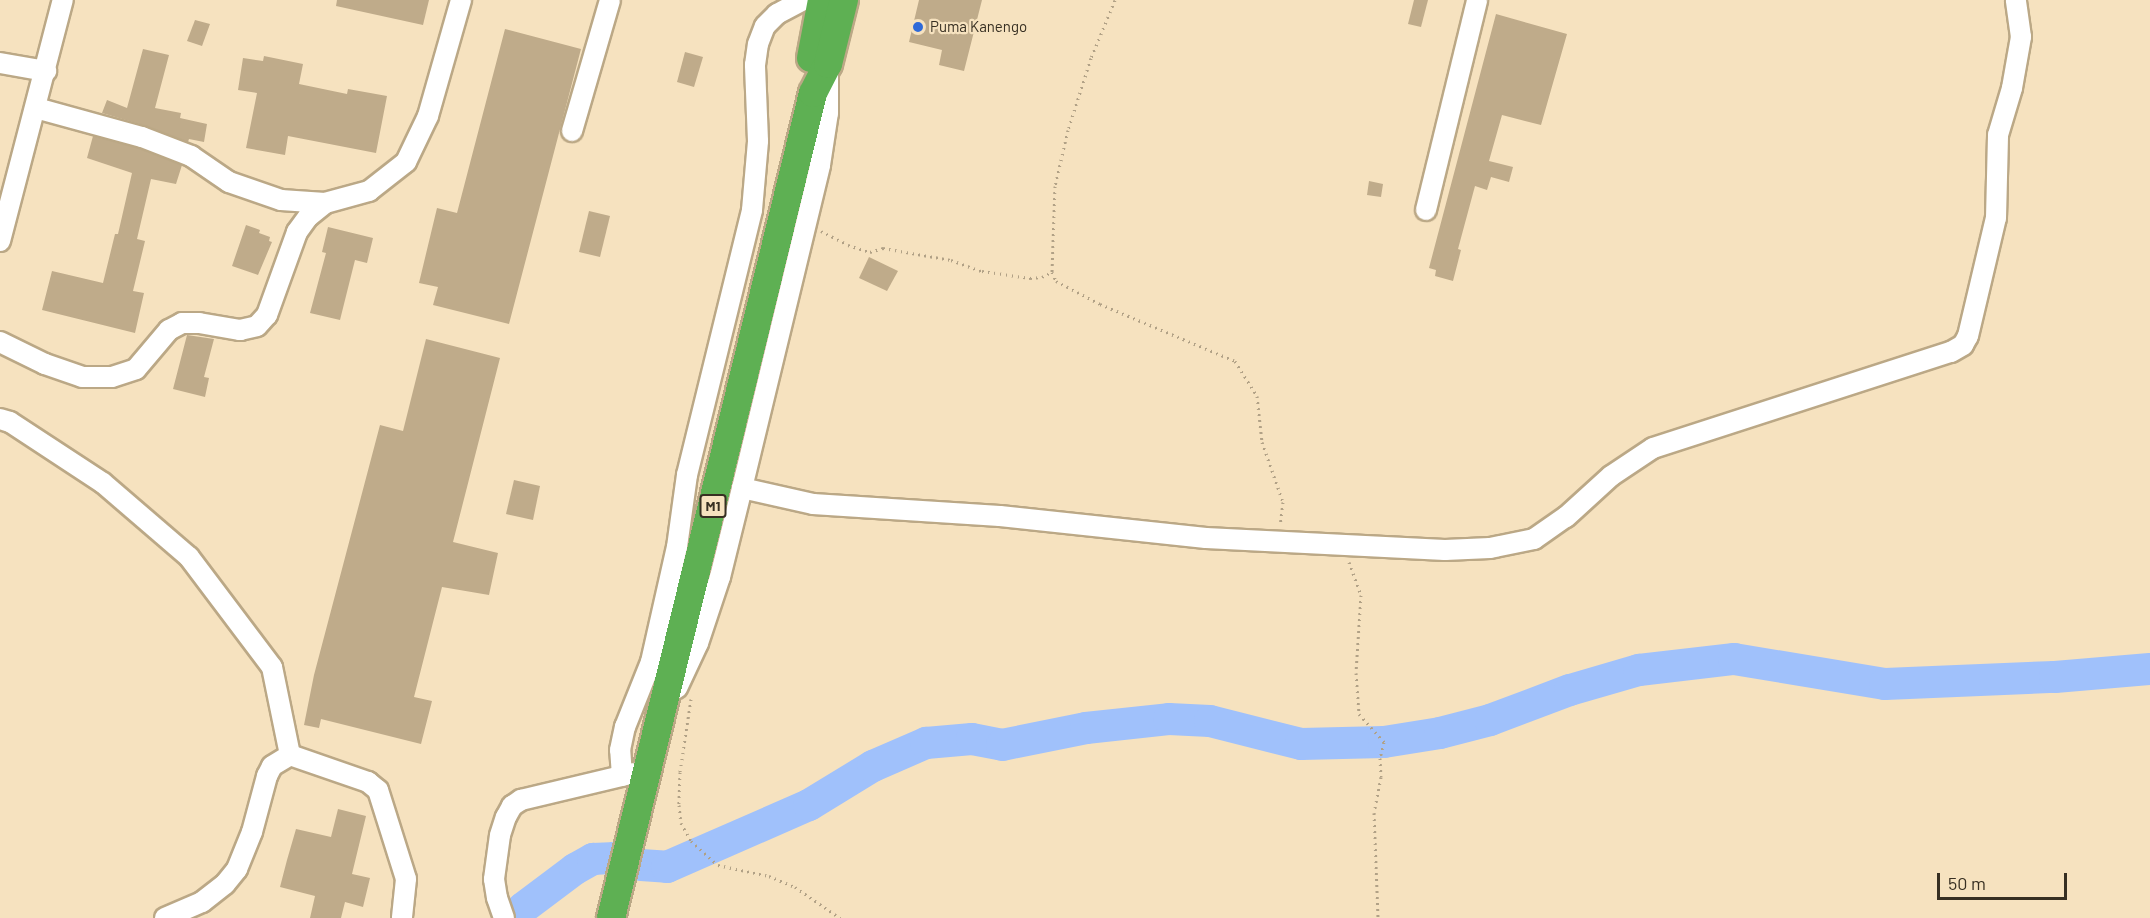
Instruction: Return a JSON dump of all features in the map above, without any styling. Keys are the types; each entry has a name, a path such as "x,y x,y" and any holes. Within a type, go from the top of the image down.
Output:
{"highway":[{"name":"M1","path":"813,93 810,63 822,0"},
{"name":"M1","path":"611,918 813,93 828,64 844,0"}],"street":[{"path":"0,241 63,0"},
{"path":"36,108 142,137 191,156 229,182 281,200 325,203 369,191 406,162 428,116 461,0"},
{"path":"572,131 610,0"},
{"path":"622,776 620,750 625,727 651,662 676,547 687,475 752,210 758,141 755,65 758,44 765,26 777,14 803,0"},
{"path":"1426,210 1477,0"},
{"path":"742,488 813,504 843,508 1000,516 1206,538 1445,550 1490,548 1534,539 1566,517 1611,476 1653,448 1951,352 1963,345 1968,336 1996,218 1998,135 2012,88 2021,37 2016,0"},
{"path":"0,63 46,71"},
{"path":"661,720 698,643 720,577 820,165 828,113 828,64"},
{"path":"0,342 45,364 82,377 112,377 136,369 169,330 182,323 199,322 240,330 257,326 267,315 297,232 308,218 325,203"},
{"path":"0,419 10,422 103,483 189,557 272,667 290,755"},
{"path":"165,918 200,911 237,869 252,832 267,776 272,766 290,755"},
{"path":"290,755 368,782 378,790 406,879 402,918"},
{"path":"504,918 494,879 500,835 512,806 521,800 649,769"}],"path":[{"path":"1115,0 1091,58 1065,141 1055,186 1052,272 1056,281 1101,304 1235,361 1257,396 1262,442 1283,502 1278,542"},
{"path":"806,223 848,245 870,252 883,248 951,260 982,271 1030,278 1042,278 1052,272"},
{"path":"1344,544 1361,595 1356,673 1359,714 1384,742 1380,758 1381,777 1374,813 1378,918"},
{"path":"692,694 680,772 679,805 681,823 691,841 718,865 769,876 795,887 840,918"}],"building":[{"path":"337,0 429,0 423,25 336,6"},
{"path":"919,0 982,0 964,71 939,65 942,50 909,42"},
{"path":"1414,0 1428,0 1421,27 1408,24"},
{"path":"1496,14 1567,34 1541,125 1502,115 1489,161 1513,167 1509,182 1491,177 1487,190 1475,186 1458,249 1461,250 1453,281 1435,276 1436,270 1429,268"},
{"path":"195,20 210,24 202,46 187,41"},
{"path":"505,29 581,49 509,324 433,305 438,287 419,283 437,208 457,213"},
{"path":"143,49 169,55 155,108 181,113 180,118 207,124 204,142 189,139 188,142 102,113 107,100 127,108"},
{"path":"685,52 703,57 694,87 677,82"},
{"path":"264,56 303,64 299,84 347,94 348,89 387,96 376,153 288,136 285,155 246,148 257,93 238,90 243,58 263,61"},
{"path":"93,136 138,148 182,165 176,184 151,179 137,239 145,241 133,291 144,293 135,333 42,310 52,271 103,283 115,234 118,234 132,173 87,158"},
{"path":"1369,181 1383,184 1381,197 1367,195"},
{"path":"589,211 610,216 600,257 579,252"},
{"path":"246,225 260,230 259,233 270,237 269,241 272,242 258,275 232,266"},
{"path":"328,227 373,238 367,263 355,260 340,320 310,313 326,253 322,252"},
{"path":"869,257 898,271 887,291 859,278"},
{"path":"187,335 214,339 204,377 209,378 205,397 173,389"},
{"path":"426,339 500,358 453,542 498,553 489,595 442,587 414,697 432,701 421,744 321,719 319,728 304,725 314,675 380,425 403,431"},
{"path":"514,480 540,486 533,520 506,514"},
{"path":"338,809 366,816 352,874 370,878 363,907 345,902 341,918 310,918 315,896 280,887 296,829 331,837"}],"waterway":[{"path":"641,865 667,867 809,805 873,766 926,743 972,739 1002,745 1086,728 1169,719 1210,721 1301,744 1384,742 1440,733 1490,720 1570,690 1639,670 1734,659 1885,684 2055,677 2150,669"},
{"path":"516,918 523,908 575,869 593,859 610,858"}],"place":[{"name":"Puma Kanengo","path":"918,27"}]}
